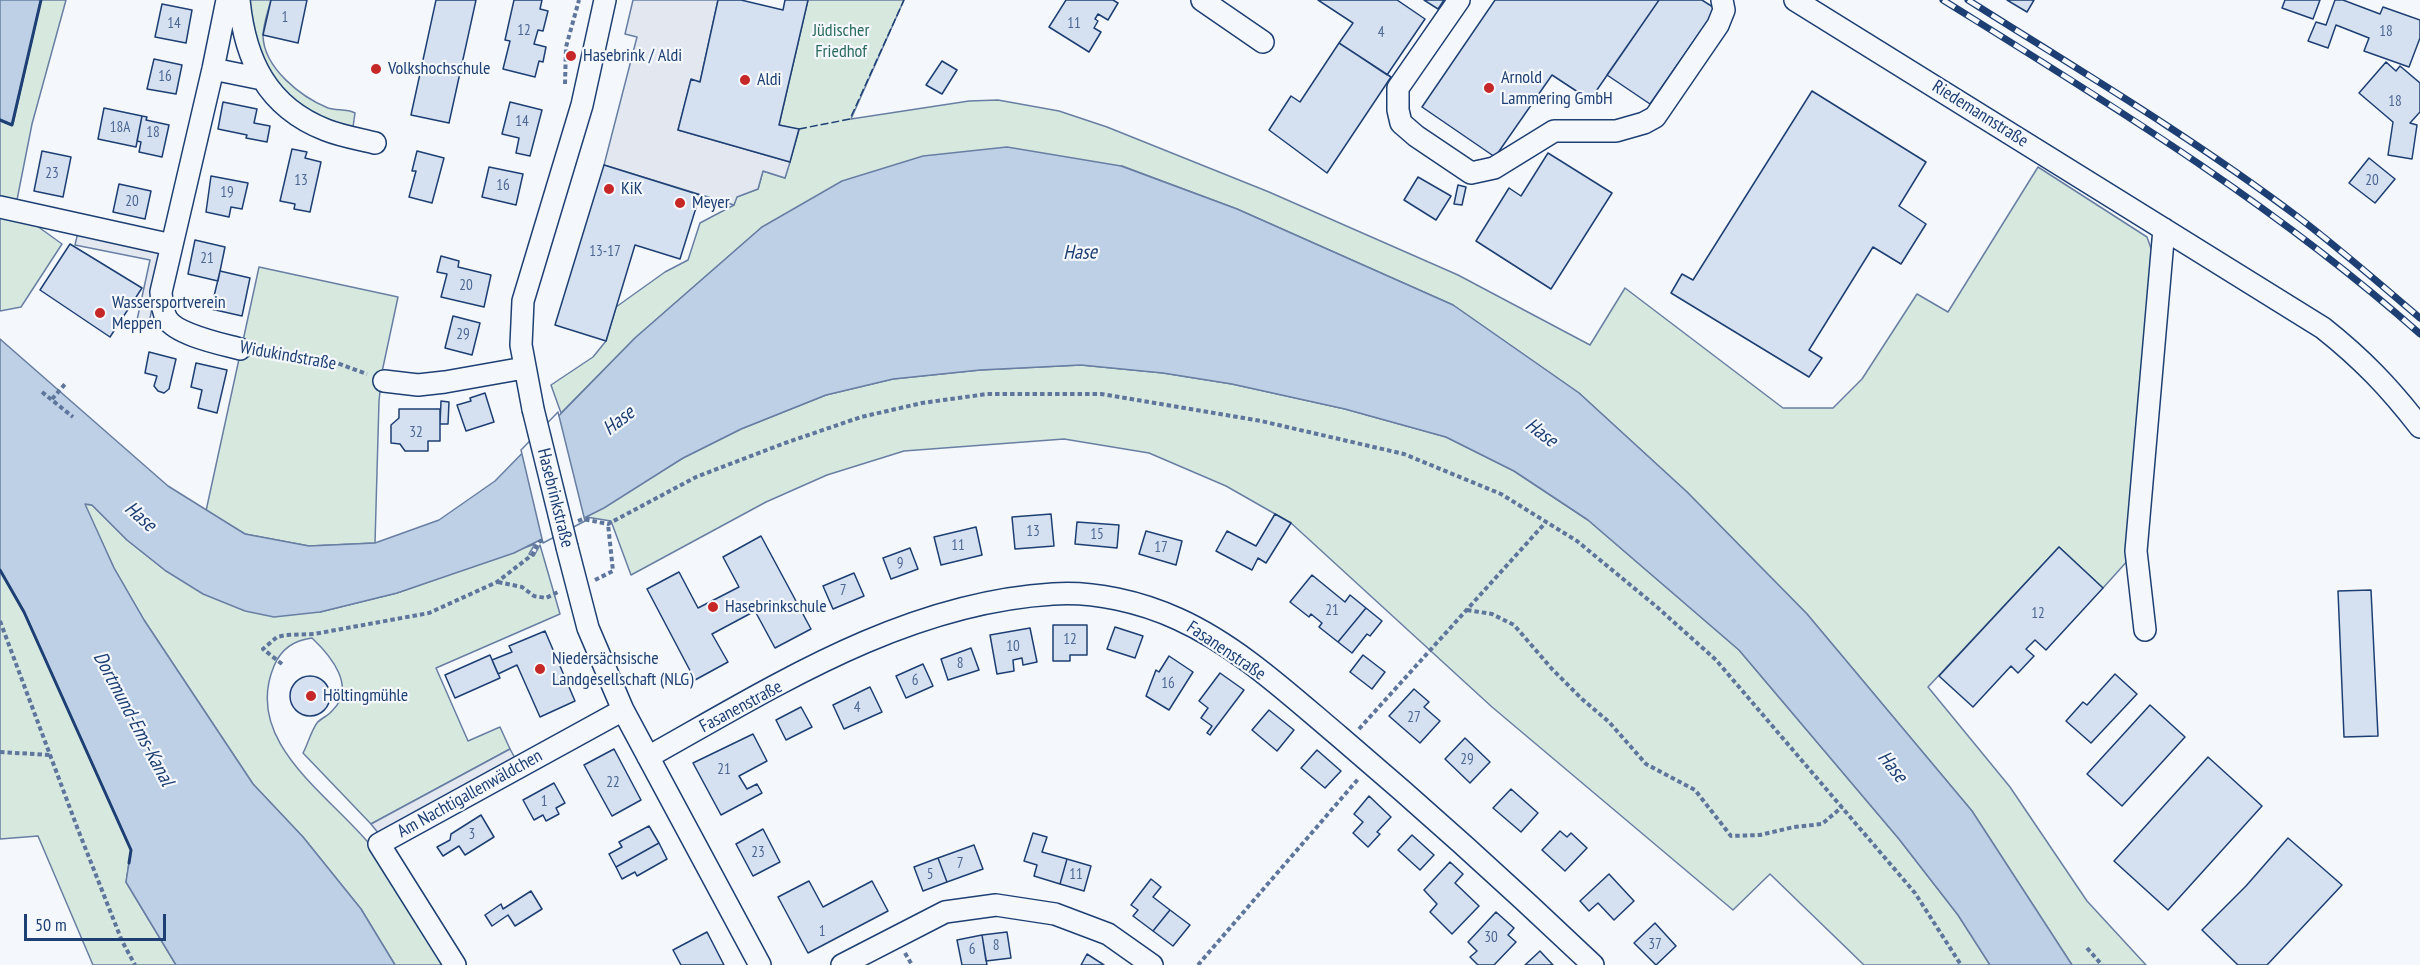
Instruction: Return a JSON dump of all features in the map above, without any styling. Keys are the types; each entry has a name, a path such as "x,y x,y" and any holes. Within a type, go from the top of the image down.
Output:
{"street":[{"name":"Widukindstraße","path":"227,0 161,292 163,310 168,321 177,330 240,350"},
{"path":"239,0 241,19 253,63 275,97 300,117 326,130 375,143"},
{"name":"Hasebrinkstraße","path":"605,0 582,105 523,301 520,327 524,368 588,628 623,710 760,965"},
{"path":"1202,0 1263,42"},
{"path":"1459,0 1398,88 1401,123 1416,136 1471,173 1494,168 1554,131 1616,131 1644,123 1655,117 1718,25 1724,10 1722,0"},
{"name":"Riedemannstraße","path":"1795,0 2323,328 2359,357 2391,389 2420,427"},
{"path":"213,69 262,79"},
{"path":"1,206 172,245"},
{"path":"2145,630 2136,551 2164,229"},
{"path":"384,381 418,385 524,368"},
{"name":"Fasanenstraße","path":"648,757 806,671 880,635 924,619 1006,599 1055,594 1090,595 1128,602 1178,619 1230,649 1292,697 1372,764 1527,902 1593,965"},
{"name":"Am Nachtigallenwäldchen","path":"455,965 379,844 623,710"},
{"path":"842,965 945,912 996,906 1055,914 1108,934 1152,965"}],"path":[{"name":"Widukindstraße","path":"240,350 334,362 384,381"},
{"path":"52,399 66,383"},
{"path":"42,392 73,417"},
{"path":"599,522 608,524 696,477 834,425 922,404 987,394 1101,394 1260,421 1404,454 1501,494 1577,541 1657,607 1716,660 1915,893 1961,965"},
{"path":"1347,743 1546,522"},
{"path":"597,579 614,571 608,524"},
{"path":"282,664 263,649 277,638 314,634 429,613 497,582 532,555"},
{"path":"497,582 522,587 534,596 546,598 554,594"},
{"path":"1467,609 1492,614 1514,625 1546,663 1609,722 1646,764 1695,790 1731,836 1760,835 1794,827 1822,824 1842,807"},
{"path":"0,621 81,838 122,941 135,965"},
{"path":"0,752 50,755"},
{"path":"1198,965 1372,764"},
{"path":"2087,948 2102,965"}],"green space":[{"path":"41,0 66,0 32,124 15,210 62,244 21,307 0,311 0,120 13,124"},
{"path":"246,0 271,0 263,36 265,48 277,70 296,89 317,103 328,108 355,113 353,127 327,120 304,109 293,102 274,83 260,58"},
{"name":"Jüdischer Friedhof","path":"808,0 904,0 851,119 969,101 998,100 1059,111 1107,127 1269,192 1458,275 1590,345 1625,288 1783,408 1833,408 1862,379 1917,294 1948,312 2038,167 2147,237 2153,254 2130,558 2103,588 2059,547 1928,687 2010,787 2087,901 2146,965 2072,965 1972,811 1807,614 1687,492 1579,393 1453,305 1237,209 1122,166 762,227 635,338 561,413 551,385 593,357 606,341 616,307 665,272 688,260 700,223 734,205 736,197 758,189 763,171 785,178 799,130 779,125"},
{"path":"259,267 398,297 382,372 379,401 375,543 309,546 245,534 206,511"},
{"path":"1081,365 1163,373 1232,384 1345,409 1446,437 1514,471 1588,520 1739,650 1899,839 1958,915 1990,965 1864,965 1770,874 1733,910 1492,707 1291,523 1226,486 1149,453 1064,439 904,451 827,475 766,502 631,575 611,521 586,517 683,458 741,429 826,395 893,379 980,370"},
{"path":"84,504 92,505 127,540 166,571 320,612 397,593 535,544 529,554 534,556 540,545 560,614 436,668 468,741 500,727 510,749 371,824 303,753 315,726 332,711 339,702 342,692 342,682 327,654 312,638 289,646 274,666 267,693 270,719 280,743 314,787 371,846 447,965 395,965 361,909 303,837 253,784 144,620 114,568"},
{"path":"0,570 24,612 131,850 126,882 176,965 93,965 38,836 0,839"}],"shaded area":[{"path":"633,0 718,0 700,82 691,80 678,130 790,162 785,178 763,171 758,189 737,197 734,205 604,165 637,37 625,34"},
{"path":"78,232 164,250 149,323 137,320 150,260 75,245"},
{"path":"510,749 516,760 379,834 371,824"}],"water":[{"path":"0,0 41,0 12,125 0,120"},
{"path":"1007,147 1121,166 1237,209 1453,305 1579,393 1687,492 1807,614 1972,811 2072,965 1990,965 1958,915 1899,839 1739,650 1588,520 1514,471 1446,437 1345,409 1232,384 1163,373 1081,365 980,370 893,379 826,395 741,429 683,458 604,508 514,553 397,593 320,612 274,617 245,611 203,594 166,571 127,540 92,505 85,504 114,568 144,620 253,784 303,837 361,909 395,965 176,965 126,882 131,850 24,612 0,570 0,339 168,486 245,534 309,546 375,543 439,520 495,481 635,338 762,227 842,181 923,156"}],"pier":[{"path":"558,412 585,521 543,543 521,450"}],"building":[{"path":"271,0 307,0 298,43 263,35"},
{"path":"436,0 476,0 449,123 411,115"},
{"path":"514,0 542,0 540,9 548,11 543,31 538,30 534,44 546,47 543,62 539,61 535,77 503,69 510,41 505,40"},
{"name":"Aldi","path":"718,0 741,0 783,10 785,0 808,0 779,125 799,129 790,162 678,130 691,79 700,82"},
{"path":"1066,0 1113,0 1118,3 1108,20 1098,14 1095,19 1098,21 1094,28 1101,32 1089,52 1049,27"},
{"path":"1318,0 1397,0 1425,19 1387,75 1339,43 1353,23"},
{"path":"1424,0 1444,0 1438,9"},
{"name":"Arnold Lammering GmbH","path":"1495,0 1659,0 1590,100 1552,75 1495,157 1422,107"},
{"path":"1659,0 1702,0 1716,9 1650,104 1607,75"},
{"path":"2007,0 2034,0 2027,12"},
{"path":"2285,0 2320,0 2313,19 2282,8"},
{"path":"2335,0 2343,0 2380,14 2383,7 2420,20 2420,38 2409,67 2364,51 2369,38 2336,25 2328,48 2308,41 2316,22 2326,25"},
{"path":"162,4 192,10 186,43 155,37"},
{"path":"1339,43 1391,77 1327,173 1269,130 1291,96 1300,102"},
{"path":"154,59 182,65 176,94 147,89"},
{"path":"942,61 957,70 942,94 926,85"},
{"path":"2386,62 2396,71 2400,66 2420,83 2420,112 2410,123 2417,125 2412,159 2388,155 2393,122 2359,93"},
{"path":"1812,91 1926,162 1899,206 1926,224 1901,264 1873,247 1809,350 1822,358 1809,377 1671,293 1682,274 1693,280"},
{"path":"223,102 257,109 254,123 270,126 267,142 218,129"},
{"path":"510,102 542,110 530,156 516,153 519,138 502,134"},
{"path":"104,108 142,116 136,147 98,139"},
{"path":"142,116 147,117 146,120 169,125 162,157 139,152 141,142 137,141"},
{"path":"292,149 307,152 305,158 321,162 310,212 294,209 295,204 280,201"},
{"path":"42,151 71,157 63,197 34,191"},
{"path":"417,151 444,158 432,203 409,197 416,171 412,171"},
{"path":"1548,153 1612,193 1551,289 1476,241 1509,188 1521,196"},
{"path":"2369,158 2395,179 2375,203 2349,183"},
{"path":"604,165 700,195 680,259 635,245 606,341 555,325"},
{"path":"489,167 523,174 516,205 482,197"},
{"path":"211,176 248,183 242,209 231,207 229,217 206,212"},
{"path":"1418,177 1451,196 1436,220 1404,200"},
{"path":"119,184 151,191 145,219 113,212"},
{"path":"1458,185 1466,187 1462,205 1454,204"},
{"path":"195,240 225,247 218,281 188,274"},
{"name":"Wassersportverein Meppen","path":"70,244 142,288 110,337 40,290"},
{"path":"441,256 459,261 458,267 491,275 484,307 441,297 447,274 437,272"},
{"path":"220,271 250,278 242,316 211,309"},
{"path":"453,316 480,323 472,355 445,348"},
{"path":"149,352 176,359 169,389 164,393 158,391 154,386 157,376 145,373"},
{"path":"196,363 227,370 217,413 198,408 202,390 191,387"},
{"path":"485,393 494,422 466,431 457,405 471,401 470,398"},
{"path":"441,401 449,402 448,424 440,424"},
{"path":"399,409 440,409 440,441 428,441 428,451 405,451 400,444 391,443 391,425 399,418"},
{"path":"1051,514 1054,546 1015,549 1012,517"},
{"path":"1275,514 1291,523 1266,563 1258,558 1252,570 1216,551 1227,531 1256,546"},
{"path":"1077,522 1119,525 1117,548 1075,544"},
{"path":"976,527 982,555 941,565 934,537"},
{"path":"1146,531 1182,541 1176,565 1139,554"},
{"path":"761,536 811,629 775,648 755,611 712,634 728,662 695,680 647,589 679,572 698,608 739,587 723,557"},
{"path":"2059,547 2103,588 2046,650 2035,640 2026,649 2034,656 2018,673 2011,666 1973,707 1939,676"},
{"path":"910,548 918,569 891,579 883,558"},
{"path":"854,573 864,596 833,609 823,586"},
{"path":"1312,575 1345,602 1350,595 1366,608 1338,642 1319,627 1322,623 1311,614 1309,617 1290,602"},
{"path":"2371,590 2378,736 2344,737 2338,591"},
{"path":"1366,608 1382,621 1370,636 1367,634 1352,653 1338,642"},
{"path":"1053,625 1087,625 1087,655 1070,655 1070,661 1053,661"},
{"path":"1115,627 1143,636 1135,658 1107,649"},
{"path":"1030,628 1037,662 1023,665 1022,658 1013,660 1014,671 997,674 990,635"},
{"name":"Niedersächsische Landgesellschaft (NLG)","path":"545,631 575,701 540,717 517,665 498,674 492,660 512,652 509,646"},
{"path":"971,648 979,670 948,680 941,659"},
{"path":"490,655 500,678 455,698 445,675"},
{"path":"1363,655 1385,672 1372,689 1350,672"},
{"path":"1169,656 1193,672 1169,710 1146,696 1156,670 1159,672"},
{"path":"923,664 933,686 906,698 896,676"},
{"path":"1220,673 1244,690 1210,735 1207,733 1212,726 1201,718 1208,708 1199,701"},
{"path":"2115,674 2137,694 2091,743 2066,721 2083,702 2087,705"},
{"path":"310,676 324,682 330,696 324,710 310,716 296,710 290,696 296,682"},
{"path":"870,687 882,712 844,729 833,705"},
{"path":"1414,689 1429,702 1424,707 1440,721 1420,743 1389,716"},
{"path":"2150,705 2185,737 2122,806 2087,774"},
{"path":"801,707 812,727 786,740 776,720"},
{"path":"1269,710 1294,730 1277,751 1252,730"},
{"path":"753,734 767,761 739,776 747,789 757,784 762,793 721,815 693,763"},
{"path":"1465,738 1490,762 1470,783 1445,759"},
{"path":"614,749 641,800 612,816 584,765"},
{"path":"1317,750 1341,771 1325,788 1301,768"},
{"path":"2208,757 2262,806 2168,910 2114,861"},
{"path":"554,783 565,803 556,808 559,814 546,821 543,815 534,820 523,800"},
{"path":"1511,789 1538,813 1521,832 1493,808"},
{"path":"1369,796 1391,817 1377,832 1380,834 1368,847 1353,833 1363,822 1354,814"},
{"path":"481,815 494,837 465,855 459,846 443,856 437,847 450,840 451,834"},
{"path":"649,826 659,843 616,867 609,854 622,847 619,842"},
{"path":"763,829 780,862 753,876 736,844"},
{"path":"1560,831 1567,837 1571,833 1587,848 1565,871 1542,850"},
{"path":"1033,833 1047,837 1042,852 1067,859 1060,884 1034,876 1037,865 1024,861"},
{"path":"1412,835 1434,855 1420,870 1398,850"},
{"path":"2288,838 2342,885 2267,965 2238,965 2202,930 2246,886"},
{"path":"659,843 667,859 637,876 635,872 622,879 616,867"},
{"path":"974,845 983,869 947,882 938,858"},
{"path":"938,858 947,882 923,891 914,867"},
{"path":"1067,859 1091,866 1084,891 1060,884"},
{"path":"1450,862 1463,874 1455,883 1479,906 1452,934 1430,912 1437,904 1424,890"},
{"path":"1609,874 1634,901 1614,920 1598,903 1589,911 1580,901"},
{"path":"1151,879 1161,887 1153,897 1170,910 1153,931 1133,916 1138,910 1131,905"},
{"path":"809,881 823,907 872,881 888,911 808,953 778,897"},
{"path":"531,891 542,909 515,926 508,915 492,926 485,915 501,904 503,909"},
{"path":"1170,910 1190,925 1173,946 1153,931"},
{"path":"1496,912 1514,928 1508,935 1516,942 1494,965 1478,965 1470,957 1477,951 1468,942"},
{"path":"1655,923 1676,946 1656,965 1634,943"},
{"path":"707,932 724,965 681,965 673,950"},
{"path":"1007,932 1011,958 986,961 982,935"},
{"path":"982,935 987,965 962,965 957,940"},
{"path":"1540,951 1553,965 1525,965"},
{"path":"1087,954 1104,965 1081,965"}],"railway":[{"path":"1943,0 2067,77 2248,198 2307,241 2420,334"},
{"path":"1968,0 2135,105 2258,188 2298,217 2420,318"}],"fence":[{"path":"799,129 850,119 904,0"}],"wall":[{"path":"0,120 12,125 41,0"},
{"path":"0,570 24,612 131,850 129,863"}],"place":[{"name":"Hasebrink / Aldi","path":"571,56"},
{"name":"Volkshochschule","path":"376,69"},
{"name":"Aldi","path":"745,80"},
{"name":"Arnold Lammering GmbH","path":"1489,88"},
{"name":"KiK","path":"609,189"},
{"name":"Meyer","path":"680,203"},
{"name":"Wassersportverein Meppen","path":"100,313"},
{"name":"Hasebrinkschule","path":"713,607"},
{"name":"Niedersächsische Landgesellschaft (NLG)","path":"540,669"},
{"name":"Höltingmühle","path":"311,696"}],"water label":[{"name":"Hase","path":"1080,253"},
{"name":"Hase","path":"619,421"},
{"name":"Hase","path":"1541,433"},
{"name":"Hase","path":"140,517"},
{"name":"Dortmund-Ems-Kanal","path":"133,719"},
{"name":"Hase","path":"1892,767"}]}
